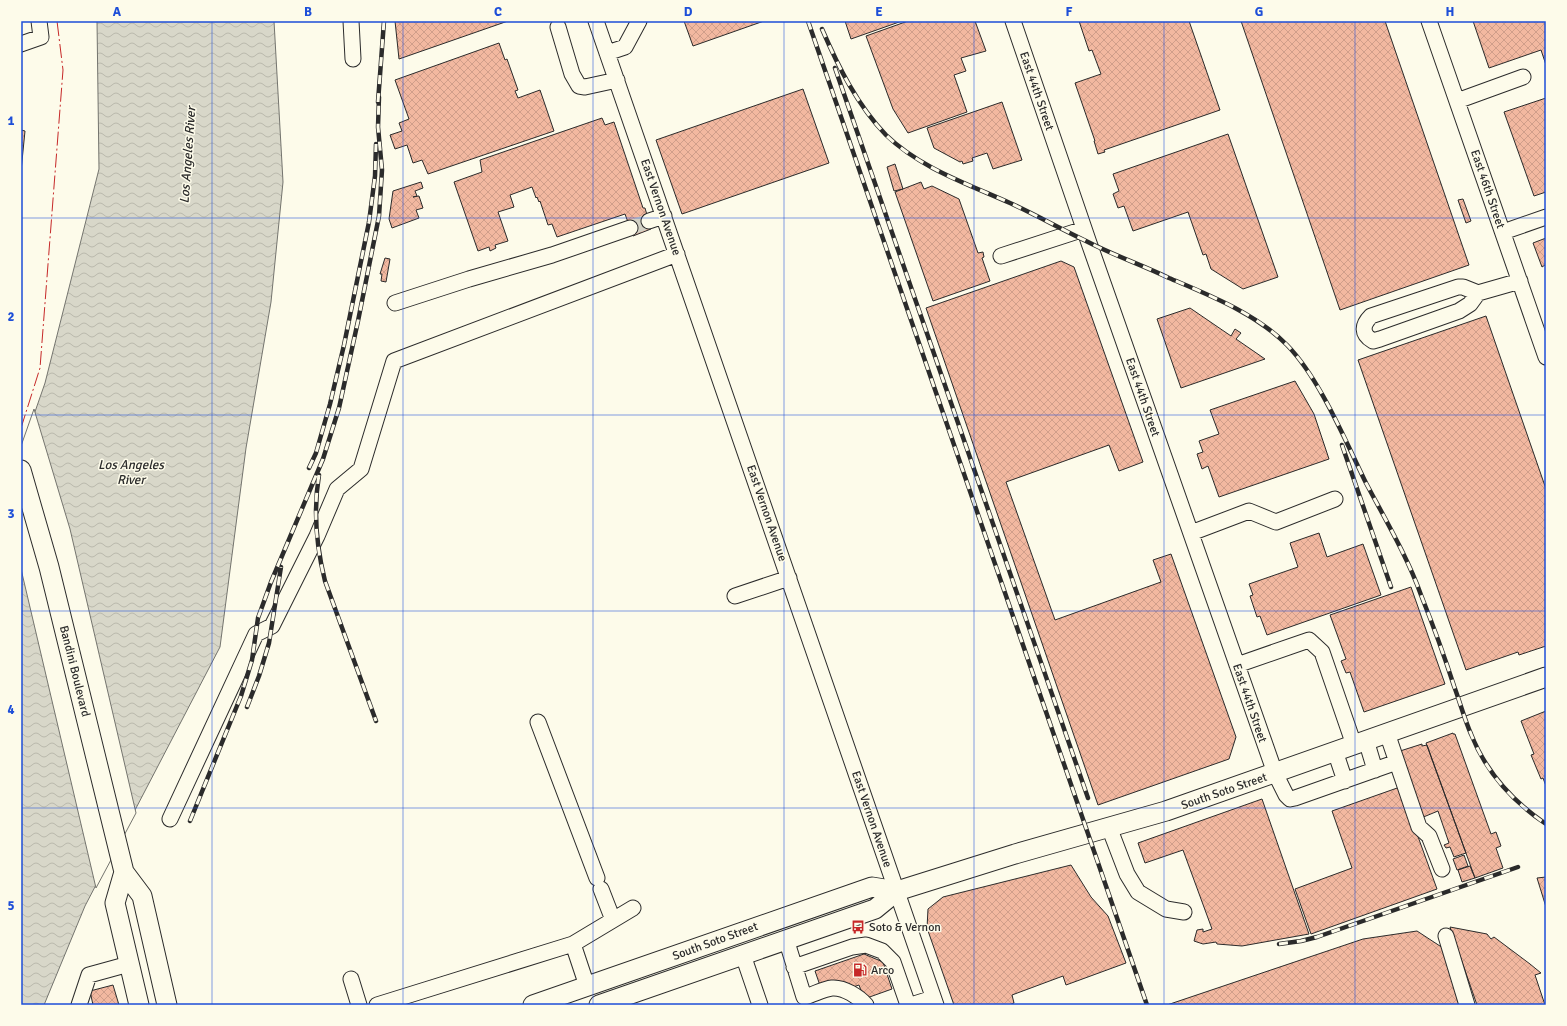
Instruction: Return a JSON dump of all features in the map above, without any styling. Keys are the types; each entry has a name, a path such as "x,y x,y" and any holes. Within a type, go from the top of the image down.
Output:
{"main road":[{"name":"Bandini Boulevard","path":"21,470 49,567 124,872 142,896 167,1005"},
{"name":"South Soto Street","path":"611,1003 875,909 897,891 1015,854 1166,811 1546,677"},
{"path":"124,872 115,903 139,1005"},
{"name":"South Soto Street","path":"533,1005 872,887 897,891"},
{"path":"608,978 611,1003"}],"street":[{"path":"21,44 41,37 39,21"},
{"path":"350,21 353,59"},
{"name":"East Vernon Avenue","path":"596,21 935,1001"},
{"path":"607,53 625,47 639,21"},
{"name":"East 44th Street","path":"1012,21 1275,773 1286,795 1290,799 1344,781"},
{"name":"East 46th Street","path":"1429,21 1546,357"},
{"path":"558,28 572,74 580,86 585,87 617,80"},
{"path":"1457,101 1523,77"},
{"path":"649,221 664,216"},
{"path":"1502,232 1546,217"},
{"path":"395,303 469,279 552,255 630,228"},
{"path":"1001,256 1084,230"},
{"path":"170,820 256,634 272,626 337,489 362,469 394,361 677,254"},
{"path":"1478,293 1470,304 1459,311 1380,340 1373,341 1365,334 1364,327 1366,321 1371,316 1458,287 1478,293 1520,281"},
{"path":"1191,533 1249,511 1276,522 1335,499"},
{"path":"735,596 789,578"},
{"path":"1237,665 1309,640 1322,652 1360,743 1375,770"},
{"path":"538,722 613,920"},
{"path":"1387,733 1419,827 1429,836 1442,869"},
{"path":"1335,752 1344,781 1397,762"},
{"path":"1110,827 1127,874 1138,892 1166,909 1184,912"},
{"path":"377,1005 573,944 633,908"},
{"path":"1446,936 1467,1005"},
{"path":"786,940 804,998 832,988 839,989 860,998 866,1005"},
{"path":"573,944 587,986"},
{"path":"794,967 852,946 866,945 882,951 893,962 908,1005"},
{"path":"743,955 760,1005"},
{"path":"82,1001 89,975 129,964"},
{"path":"351,979 359,1005"},
{"path":"911,1005 935,1001"}],"water":[{"name":"Los Angeles River","path":"97,21 274,21 283,182 271,302 246,448 220,647 85,906 44,1005 21,1005 21,452 45,383 99,169"}],"pier":[{"path":"34,409 70,529 136,813 96,888 21,569 21,446"}],"building":[{"path":"395,21 508,21 399,59"},
{"path":"684,21 764,21 693,46"},
{"path":"845,21 902,21 851,39"},
{"path":"908,21 975,21 986,51 961,58 966,71 954,75 967,112 908,133 893,109 866,36"},
{"path":"1079,21 1189,21 1220,110 1104,150 1105,152 1098,154 1075,83 1101,74 1092,50 1089,51"},
{"path":"1241,21 1385,21 1469,265 1340,310"},
{"path":"1473,21 1546,21 1546,65 1541,50 1489,68"},
{"path":"499,43 505,60 507,59 518,90 515,91 518,98 540,90 554,131 428,174 422,160 413,163 407,145 395,149 390,135 402,131 399,123 409,119 395,80"},
{"path":"803,89 829,163 682,214 656,140"},
{"path":"1546,98 1546,192 1534,196 1504,112"},
{"path":"1002,102 1022,160 993,169 987,153 972,158 973,161 963,164 962,161 960,162 934,148 927,128"},
{"path":"602,118 605,125 614,122 651,229 633,236 625,214 557,237 552,224 548,225 540,201 539,202 537,197 536,198 532,187 510,195 514,207 498,212 508,241 495,245 496,248 490,251 489,247 478,251 454,182 482,172 480,160"},
{"path":"21,130 25,131 21,171"},
{"path":"1228,134 1278,277 1243,289 1211,269 1206,254 1203,255 1188,212 1133,231 1124,206 1118,208 1113,194 1119,191 1113,174"},
{"path":"895,164 903,189 894,191 887,167"},
{"path":"421,182 423,188 415,191 417,196 413,197 419,196 423,208 416,210 419,218 392,228 389,219 393,191"},
{"path":"921,182 924,189 932,186 959,199 978,253 983,252 984,257 982,258 990,281 933,301 895,192"},
{"path":"1463,199 1471,221 1466,223 1458,200"},
{"path":"1546,238 1546,267 1545,265 1542,267 1533,243"},
{"path":"385,258 390,259 386,282 381,281 382,274 380,274"},
{"path":"1061,261 1074,267 1143,462 1119,471 1109,445 1006,482 1055,620 1161,582 1153,560 1171,554 1236,737 1229,759 1098,805 926,308"},
{"path":"1190,308 1231,336 1235,329 1241,333 1236,339 1265,359 1181,388 1157,319"},
{"path":"1486,316 1546,489 1546,646 1519,655 1518,652 1466,670 1358,360"},
{"path":"1295,381 1314,414 1329,459 1219,497 1208,466 1202,469 1197,454 1203,452 1199,441 1219,434 1210,410"},
{"path":"1319,533 1327,557 1363,544 1381,595 1267,635 1260,616 1257,617 1250,596 1253,595 1249,584 1298,567 1290,543"},
{"path":"1411,587 1445,684 1364,712 1350,672 1346,673 1341,661 1346,659 1330,615"},
{"path":"1546,711 1546,786 1543,778 1541,779 1531,755 1534,754 1521,721"},
{"path":"1453,733 1455,734 1491,834 1496,832 1501,846 1496,848 1503,868 1475,878 1426,743"},
{"path":"1422,744 1422,746 1427,745 1466,853 1454,857 1450,847 1446,848 1444,845 1449,843 1438,811 1421,818 1397,752"},
{"path":"1400,787 1437,889 1311,934 1295,889 1352,868 1332,811"},
{"path":"1262,799 1309,934 1242,946 1217,944 1216,942 1203,944 1194,941 1197,930 1203,929 1203,932 1212,929 1183,850 1145,863 1138,843"},
{"path":"1464,855 1468,866 1457,870 1453,859"},
{"path":"1071,865 1091,897 1108,916 1126,963 1066,985 1063,976 1012,995 1014,1003 1009,1005 954,1005 927,928 928,909 943,897"},
{"path":"1470,866 1475,878 1462,882 1458,870"},
{"path":"1546,877 1546,907 1537,878"},
{"path":"1450,927 1487,934 1491,939 1494,937 1541,973 1535,975 1545,1005 1477,1005"},
{"path":"1417,931 1443,948 1462,1005 1167,1005 1363,939"},
{"path":"864,954 883,962 892,989 864,999 859,985 824,997 815,971"},
{"path":"113,985 119,1005 93,1005 90,991"}],"tunnel":[{"path":"630,228 649,221"}],"railway":[{"path":"378,102 384,21"},
{"path":"808,21 1147,1005"},
{"path":"822,29 849,85 857,98 886,135 899,147 945,174 1020,208 1096,246 1232,306 1247,314 1287,345 1299,359 1321,392 1409,566 1434,629 1466,722 1484,761 1501,785 1522,806 1546,824"},
{"path":"835,68 1088,798"},
{"path":"190,821 241,696 252,660 258,618 271,582 323,459 339,408 379,216 382,170 378,127 379,97"},
{"path":"309,468 316,453 330,404 344,345 369,222 375,176 376,144"},
{"path":"1342,445 1391,587"},
{"path":"319,475 316,502 316,528 319,554 325,581 376,721"},
{"path":"247,707 259,676 269,643 281,567"},
{"path":"1279,944 1317,937 1518,867"}],"power":[{"path":"21,428 40,368 63,70 57,21"}],"place":[{"name":"Soto & Vernon","path":"858,927"},
{"name":"Arco","path":"860,970"}]}
